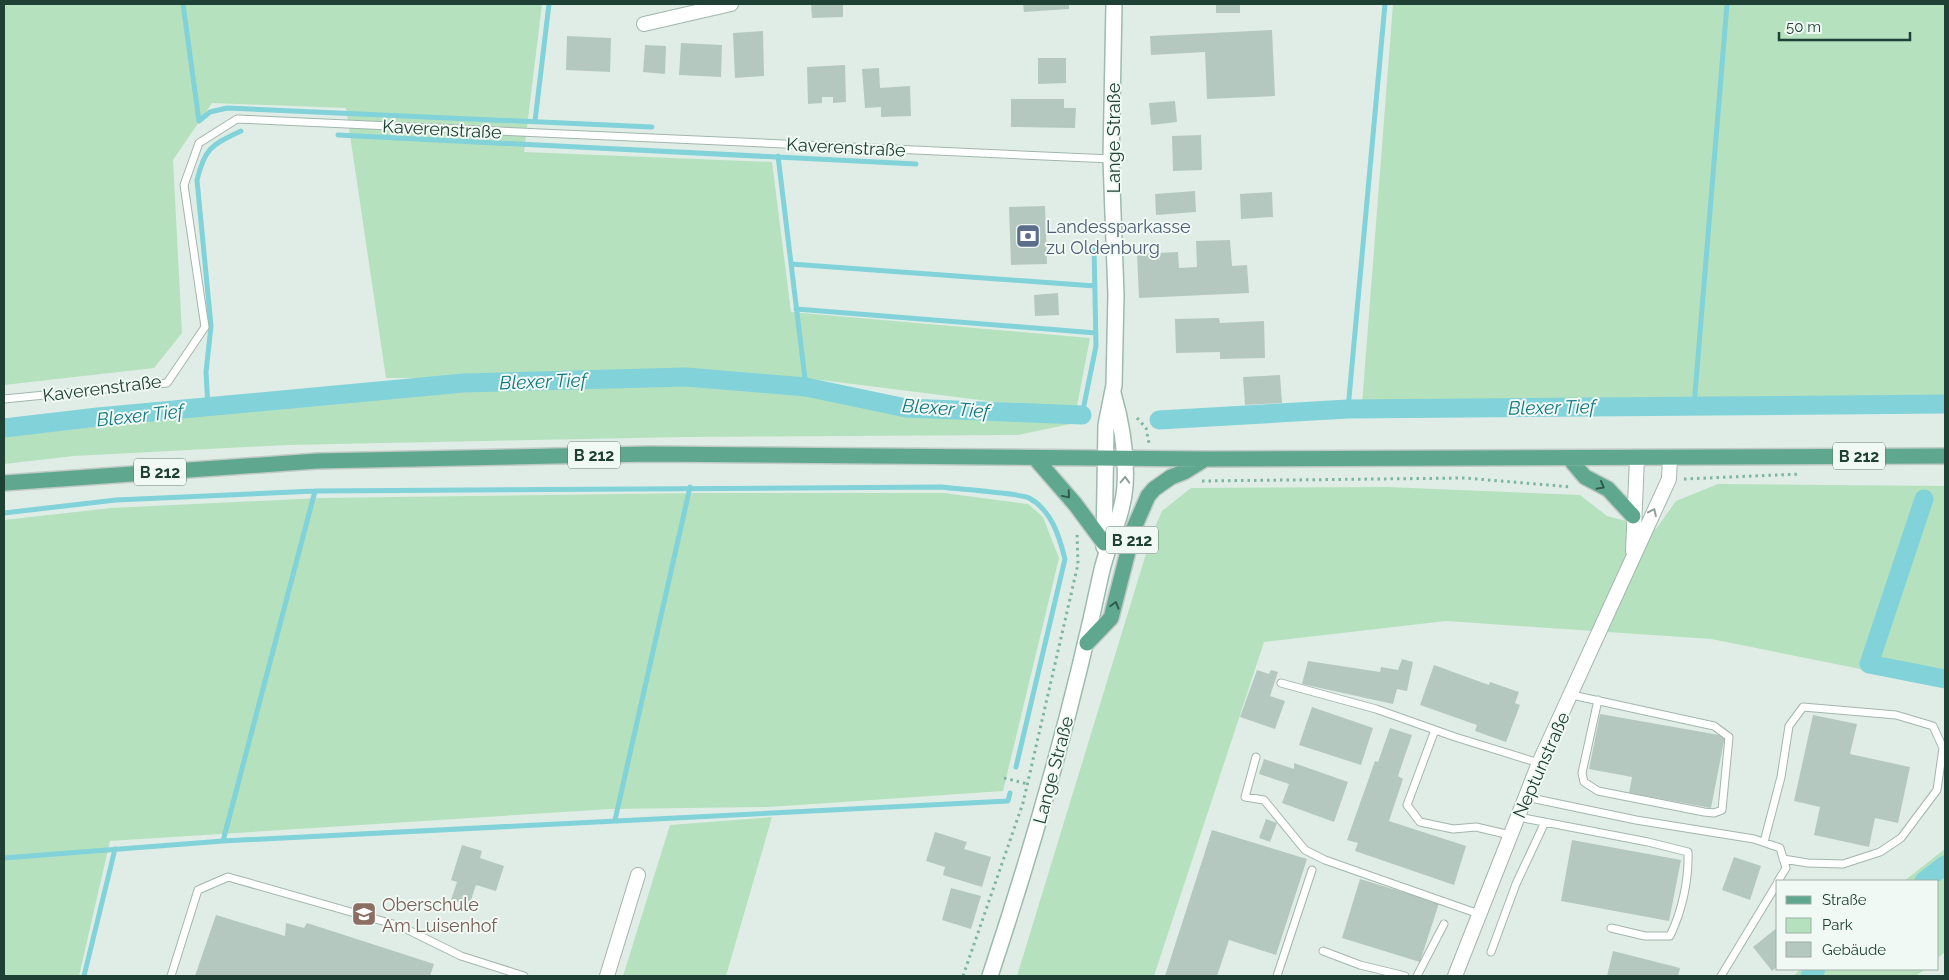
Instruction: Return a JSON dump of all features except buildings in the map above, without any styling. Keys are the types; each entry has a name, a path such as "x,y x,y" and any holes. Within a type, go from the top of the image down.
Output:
{"main road":[{"name":"B 212","path":"4,483 317,461 649,454 1204,459 1945,456"},
{"name":"B 212","path":"1035,458 1075,504 1104,543"},
{"path":"1569,458 1585,478 1608,489 1633,516"},
{"name":"B 212","path":"1087,643 1111,618 1134,528 1148,496 1154,488 1204,459"}],"street":[{"path":"644,24 731,4"},
{"name":"Lange Straße","path":"1104,561 1106,425 1113,393 1116,295 1111,159 1114,4"},
{"name":"Lange Straße","path":"990,976 1030,854 1087,643 1104,561 1124,498 1125,458 1122,426 1113,393"},
{"name":"Neptunstraße","path":"1454,976 1539,763 1572,695 1632,556 1669,479 1670,457"},
{"name":"Neptunstraße","path":"1632,556 1637,458"},
{"path":"607,976 638,875"}],"lane":[{"name":"Kaverenstraße","path":"4,399 167,383 205,328 184,185 199,143 238,119 1111,159"},
{"path":"1282,683 1376,709 1434,730 1539,763"},
{"path":"1572,695 1598,700 1714,726 1729,737 1722,810 1714,813 1704,812 1627,797 1598,791 1584,782 1582,773 1598,700"},
{"path":"1764,842 1781,777 1789,726 1803,707 1896,715 1933,726 1943,748 1937,790 1901,838 1880,852 1843,864 1808,863 1783,859"},
{"path":"1434,730 1407,805 1420,822 1453,830 1476,827 1510,835"},
{"path":"1256,757 1245,797 1264,800 1306,850 1334,863 1479,914"},
{"path":"1526,797 1636,820 1764,842 1780,848 1786,868 1779,880"},
{"path":"1518,817 1648,842 1688,852 1689,868 1677,921 1670,936 1645,936 1611,928"},
{"path":"1491,952 1516,884 1544,822"},
{"path":"1277,976 1312,870"},
{"path":"171,976 198,890 228,877 400,926 461,956 524,976"},
{"path":"1721,976 1776,885"},
{"path":"1417,976 1444,924"},
{"path":"1323,951 1360,965 1405,976"}],"path":[{"path":"1669,479 1715,479 1807,474"},
{"path":"1193,482 1222,480 1465,478 1574,487"},
{"path":"963,976 1023,802 1078,564 1076,532"},
{"path":"1004,778 1027,784"}],"green space":[{"path":"4,4 542,4 524,152 772,162 791,312 1090,338 1077,406 1067,411 797,377 386,378 346,108 212,103 173,160 182,333 154,368 4,385"},
{"path":"1393,4 1945,4 1945,400 1362,404"},
{"path":"681,385 796,392 909,416 1080,422 1018,435 687,437 287,445 74,456 4,464 4,437 210,414 492,390"},
{"path":"1718,484 1945,486 1945,686 1711,639 1446,621 1264,642 1154,976 1017,976 1152,534 1162,511 1191,488 1387,487 1580,495 1607,516 1656,529 1676,501"},
{"path":"695,493 944,493 1028,504 1043,517 1059,558 1003,791 769,807 610,809 110,841 79,976 4,976 4,520 111,508 320,498"},
{"path":"772,817 726,976 623,976 670,825"},
{"path":"1945,849 1945,952 1939,957 1939,880 1905,880"},
{"path":"1799,970 1924,970 1916,976 1794,976"}],"waterway":[{"path":"183,4 199,121 210,112 227,108 652,127"},
{"path":"535,121 549,4"},
{"path":"1348,409 1385,4"},
{"path":"1694,406 1727,4"},
{"path":"208,408 206,372 211,326 197,180 203,160 211,148 241,131"},
{"path":"338,135 916,164"},
{"path":"778,156 806,387"},
{"path":"1082,415 1096,346 1094,246"},
{"path":"791,264 1095,286"},
{"path":"796,309 1096,333"},
{"name":"Blexer Tief","path":"4,428 98,417 464,383 686,377 806,387 906,408 1082,415"},
{"name":"Blexer Tief","path":"1159,420 1348,409 1945,404"},
{"path":"615,820 690,487"},
{"path":"4,513 116,500 315,491 941,487 1023,496 1037,503 1048,516 1057,532 1065,559 1016,767"},
{"path":"223,841 315,491"},
{"name":"Blexer Tief","path":"1924,499 1869,664 1945,679"},
{"path":"4,858 223,841 1008,801 1010,793"},
{"path":"84,976 115,849"},
{"name":"Blexer Tief","path":"1925,880 1945,865"},
{"name":"Blexer Tief","path":"1810,976 1815,970"}],"place":[{"name":"Landessparkasse zu Oldenburg","path":"1028,236"},
{"name":"Oberschule Am Luisenhof","path":"364,914"}]}
